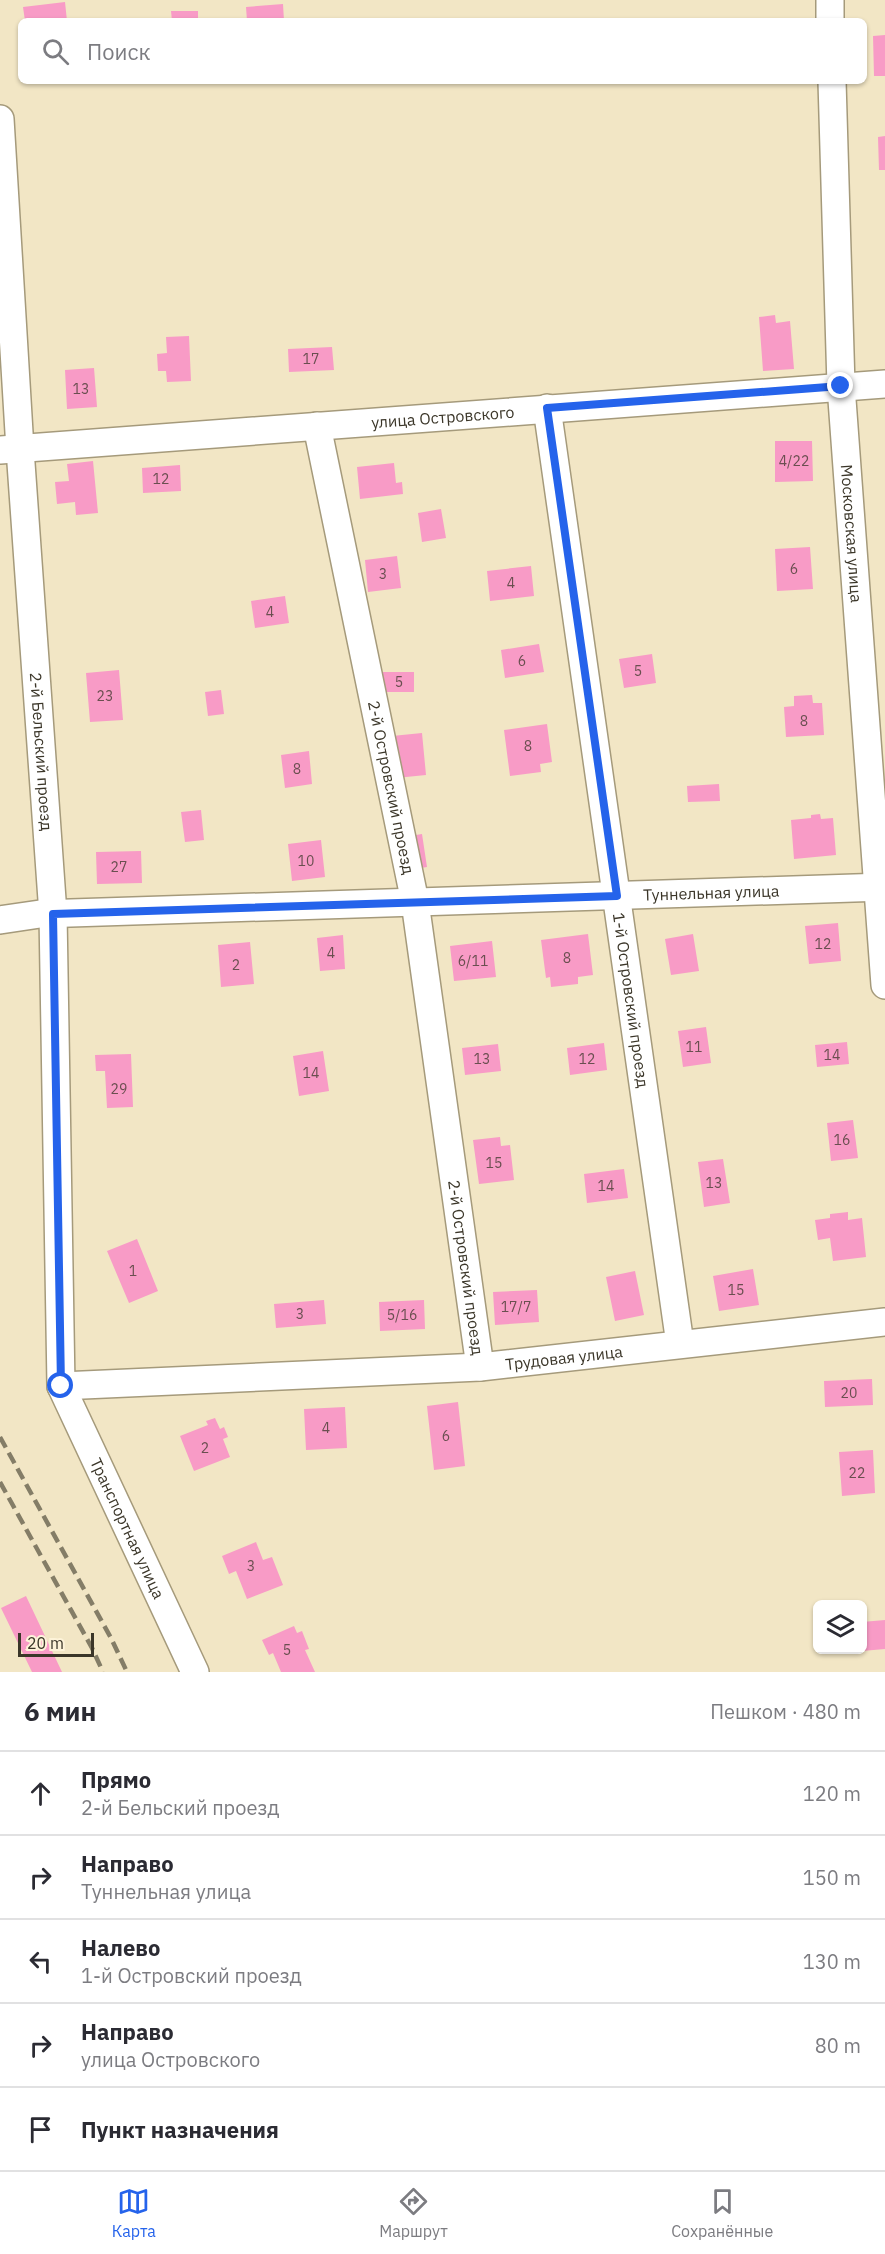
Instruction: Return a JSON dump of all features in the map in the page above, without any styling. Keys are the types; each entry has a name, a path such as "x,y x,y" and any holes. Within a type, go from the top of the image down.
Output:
{"street":[{"path":"830,0 830,18"},
{"name":"Московская улица","path":"832,84 841,386 881,887 885,985"},
{"name":"2-й Бельский проезд","path":"0,119 10,450 53,914 61,1386"},
{"name":"улица Островского","path":"10,450 885,384"},
{"name":"1-й Островский проезд","path":"547,408 680,1344"},
{"name":"2-й Островский проезд","path":"317,426 415,902 480,1367"},
{"name":"Туннельная улица","path":"0,920 53,914 881,887"},
{"name":"Трудовая улица","path":"61,1386 480,1367 885,1322"},
{"name":"Транспортная улица","path":"61,1386 195,1672"}],"building":[{"path":"65,2 67,18 25,18 23,7"},
{"path":"283,4 284,18 247,18 246,7"},
{"path":"171,11 198,11 198,18 172,18"},
{"path":"885,35 885,76 874,76 873,36"},
{"path":"885,136 885,170 879,170 878,137"},
{"path":"775,315 776,323 790,321 794,369 763,371 759,317"},
{"path":"189,336 191,381 167,382 166,371 158,371 157,354 167,353 166,337"},
{"path":"332,347 334,370 289,372 288,349"},
{"path":"94,368 97,407 67,409 65,370"},
{"path":"775,441 812,441 813,481 775,482"},
{"path":"93,461 98,513 76,515 75,502 57,504 55,482 69,481 67,464"},
{"path":"394,463 396,483 402,482 403,494 360,499 357,467"},
{"path":"180,465 181,491 143,493 142,468"},
{"path":"441,509 446,538 422,542 418,513"},
{"path":"810,547 813,589 777,591 775,549"},
{"path":"397,556 401,588 368,592 365,560"},
{"path":"531,566 534,596 490,601 487,571"},
{"path":"285,596 289,623 255,628 251,601"},
{"path":"539,644 544,672 505,678 501,650"},
{"path":"652,654 656,683 624,688 619,659"},
{"path":"119,670 123,720 90,722 86,673"},
{"path":"383,672 414,672 414,692 383,692"},
{"path":"221,690 224,714 208,716 205,692"},
{"path":"812,695 813,703 822,703 824,735 786,737 784,707 794,706 794,696"},
{"path":"547,724 552,762 540,764 541,772 510,776 504,730"},
{"path":"422,733 426,775 386,779 382,737"},
{"path":"309,751 312,784 285,788 281,755"},
{"path":"719,784 720,801 688,802 687,786"},
{"path":"201,810 204,840 185,842 181,812"},
{"path":"820,814 821,819 833,818 836,855 794,859 791,820 811,818 811,815"},
{"path":"422,834 427,867 397,872 392,839"},
{"path":"321,840 325,877 292,881 288,844"},
{"path":"141,851 142,883 97,884 96,852"},
{"path":"838,923 841,961 809,964 805,926"},
{"path":"588,934 593,975 578,977 578,984 551,987 550,977 546,978 541,940"},
{"path":"693,934 699,971 671,975 665,939"},
{"path":"343,935 345,969 320,971 317,938"},
{"path":"492,941 496,977 454,981 450,946"},
{"path":"250,942 254,984 221,987 218,945"},
{"path":"706,1027 711,1063 683,1067 678,1031"},
{"path":"847,1042 849,1064 817,1067 815,1045"},
{"path":"604,1043 607,1070 570,1075 567,1048"},
{"path":"498,1044 501,1071 465,1075 462,1048"},
{"path":"323,1051 329,1091 299,1096 293,1056"},
{"path":"131,1054 133,1107 107,1108 105,1071 96,1071 95,1055"},
{"path":"853,1120 858,1158 831,1161 827,1123"},
{"path":"500,1137 501,1146 510,1145 514,1180 479,1184 473,1140"},
{"path":"723,1159 730,1203 704,1207 698,1162"},
{"path":"624,1169 628,1198 587,1203 584,1174"},
{"path":"848,1212 848,1220 862,1218 866,1257 833,1261 830,1238 818,1240 815,1220 830,1218 830,1214"},
{"path":"137,1239 158,1291 129,1303 107,1251"},
{"path":"753,1269 759,1305 719,1311 713,1276"},
{"path":"635,1271 644,1315 615,1321 606,1277"},
{"path":"537,1290 539,1322 495,1325 493,1292"},
{"path":"324,1300 326,1324 276,1328 274,1304"},
{"path":"424,1300 425,1329 380,1331 379,1302"},
{"path":"872,1379 873,1405 825,1407 824,1381"},
{"path":"458,1402 465,1466 434,1470 427,1406"},
{"path":"345,1407 347,1448 306,1450 304,1409"},
{"path":"215,1418 220,1429 224,1427 228,1437 223,1439 230,1457 194,1471 180,1436 208,1425 206,1421"},
{"path":"873,1450 875,1493 842,1496 839,1452"},
{"path":"256,1542 263,1560 272,1557 283,1585 247,1599 236,1571 229,1574 222,1556"},
{"path":"26,1596 62,1672 32,1672 1,1608"},
{"path":"885,1620 885,1649 867,1651 867,1622"},
{"path":"294,1626 297,1633 302,1631 309,1649 305,1650 315,1672 281,1672 273,1653 269,1655 262,1640"}],"railway":[{"path":"0,1437 111,1638 127,1672"},
{"path":"0,1482 103,1672"}],"route":[{"path":"61,1386 53,914 617,896 547,408 841,386"}]}
